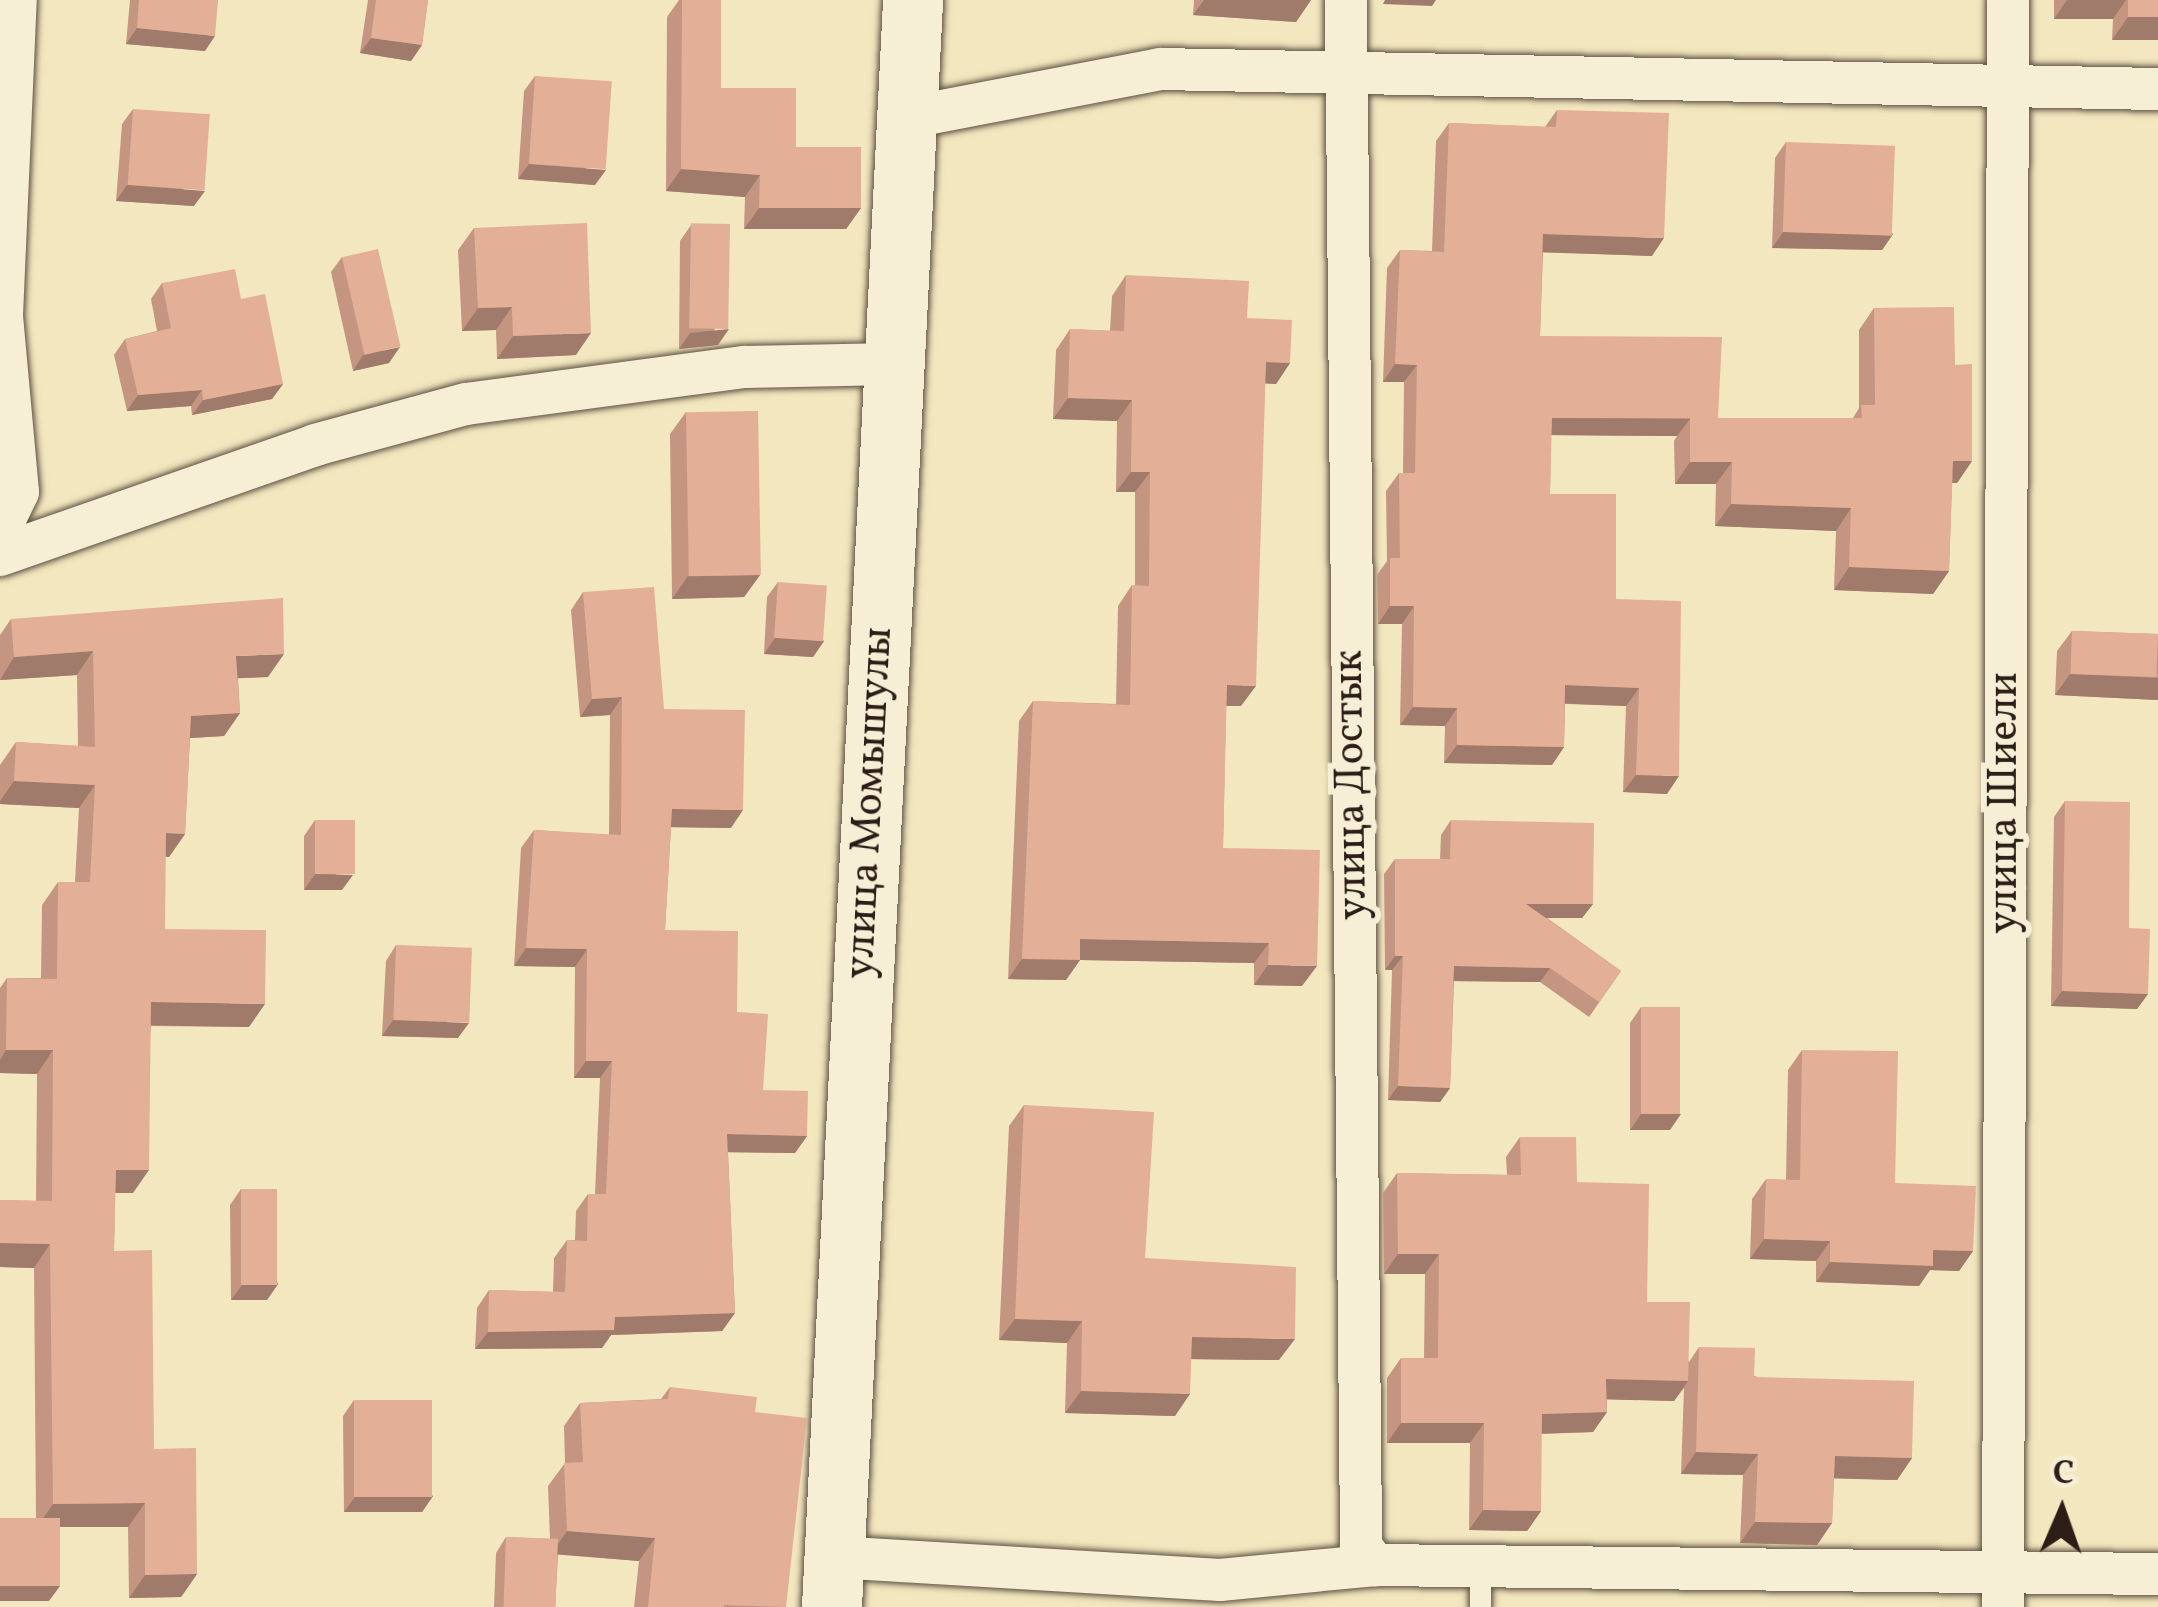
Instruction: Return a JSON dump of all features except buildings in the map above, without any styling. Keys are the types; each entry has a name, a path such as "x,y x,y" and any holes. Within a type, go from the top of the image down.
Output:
{"street":[{"path":"0,530 18,492 2,315 16,0"},
{"name":"улица Момышулы","path":"833,1582 913,0"},
{"name":"улица Достык","path":"1346,0 1361,1546 1375,1565"},
{"name":"улица Шиели","path":"2003,1590 2008,0"},
{"path":"906,118 1160,69 1345,78 2008,92 2158,89"},
{"path":"0,555 315,446 466,404 745,367 892,364"},
{"path":"833,1582 1220,1580 1375,1565 1480,1588 2003,1590 2158,1574"}]}
